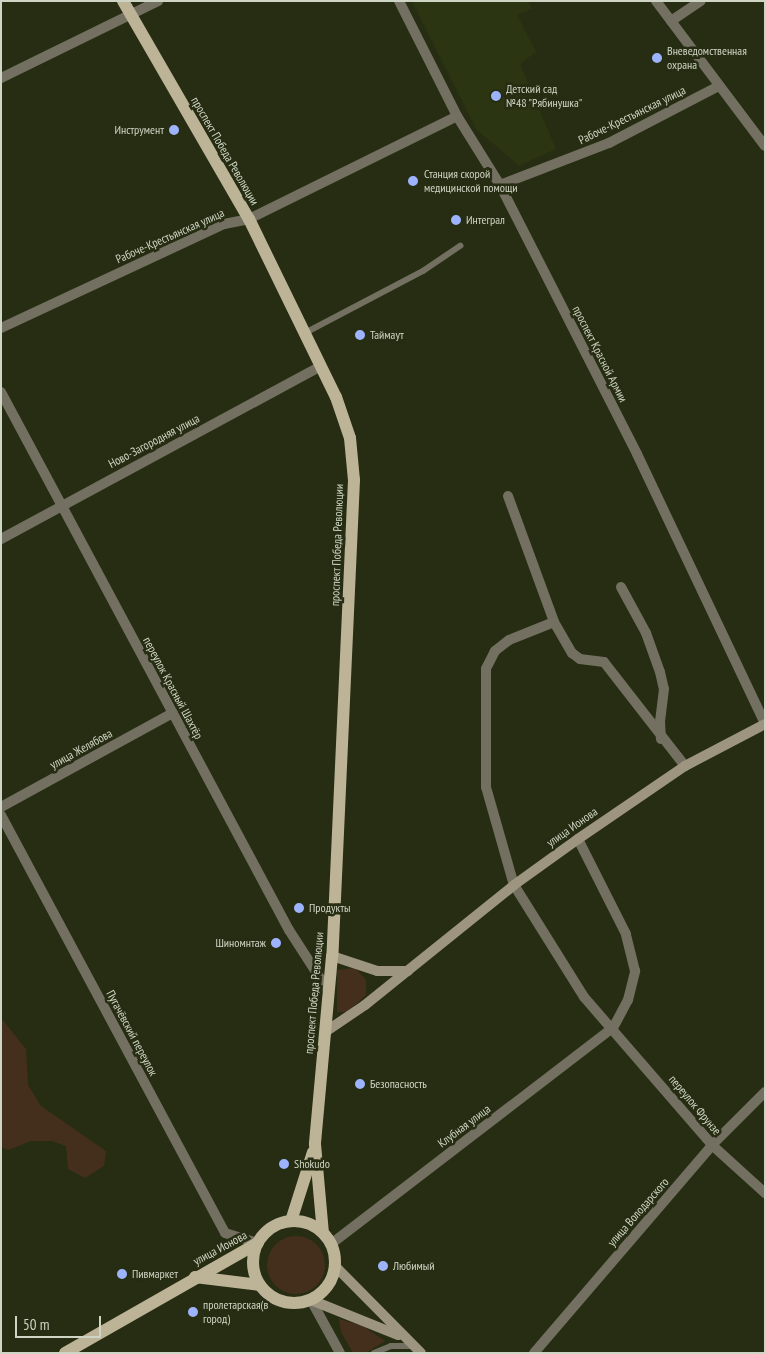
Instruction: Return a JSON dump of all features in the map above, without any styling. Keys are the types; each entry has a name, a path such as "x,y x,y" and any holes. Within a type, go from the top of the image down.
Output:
{"main road":[{"name":"проспект Победа Революции","path":"123,1 249,219 319,367 336,397 350,438 354,480 332,956 315,1144 291,1222"},
{"name":"улица Ионова","path":"325,1032 408,971 514,885 578,839 684,766 765,724"},
{"path":"332,956 377,971 408,971"},
{"name":"проспект Победа Революции","path":"315,1144 327,1238"},
{"path":"404,1338 311,1300 284,1302 271,1296 260,1285 254,1271 254,1253 258,1243 269,1230 291,1222 304,1222 327,1238 335,1266 404,1338 417,1349"},
{"name":"улица Ионова","path":"64,1353 258,1243"},
{"path":"311,1300 322,1292 332,1279 335,1266"},
{"name":"улица Ионова","path":"195,1277 260,1285"}],"street":[{"path":"1,78 158,1"},
{"name":"проспект Красной Армии","path":"400,1 457,116 500,185 637,454 765,724"},
{"path":"656,1 764,144"},
{"path":"671,21 701,1"},
{"name":"Рабоче-Крестьянская улица","path":"500,185 609,142 719,86"},
{"name":"Рабоче-Крестьянская улица","path":"1,328 224,224 249,219 457,116"},
{"name":"Ново-Загородняя улица","path":"1,539 61,504 319,367"},
{"name":"переулок Красный Шахтёр","path":"1,392 289,930 329,992"},
{"path":"508,496 554,622 572,653 580,659 600,661 608,666 662,740 684,766"},
{"path":"621,588 646,633 660,672 664,689 660,721 662,740"},
{"name":"переулок Фрунзе","path":"554,622 509,640 495,651 486,669 486,787 514,885 584,997 613,1028 712,1145 765,1193"},
{"name":"улица Желябова","path":"1,807 173,713"},
{"name":"Пугачёвский переулок","path":"1,815 225,1233 258,1243"},
{"path":"578,839 626,934 635,970 628,1000 613,1028"},
{"name":"Клубная улица","path":"327,1238 613,1028"},
{"name":"улица Володарского","path":"534,1353 712,1145 765,1092"},
{"path":"311,1300 340,1353"}],"lane":[{"path":"304,334 423,271 460,246"},
{"path":"374,1353 391,1346 417,1349"}],"shaded area":[{"name":"Детский сад №48 \"Рябинушка\"","path":"412,1 528,1 532,9 517,15 536,52 520,64 556,149 519,166 476,129"},
{"path":"355,968 366,980 366,995 347,1012 337,1012 337,970"},
{"path":"1,1018 26,1049 28,1085 41,1106 106,1151 104,1166 85,1178 68,1169 66,1146 52,1141 31,1141 8,1150 1,1147"},
{"path":"290,1236 302,1236 317,1244 325,1259 325,1271 317,1286 302,1294 290,1294 275,1286 267,1271 267,1259 275,1244"},
{"path":"339,1319 363,1326 385,1341 366,1353 353,1353 341,1332"}],"place":[{"name":"Вневедомственная охрана","path":"657,58"},
{"name":"Детский сад №48 \"Рябинушка\"","path":"496,96"},
{"name":"Инструмент","path":"174,130"},
{"name":"Станция скорой медицинской помощи","path":"413,181"},
{"name":"Интеграл","path":"456,220"},
{"name":"Таймаут","path":"360,335"},
{"name":"Продукты","path":"299,908"},
{"name":"Шиномнтаж","path":"276,943"},
{"name":"Безопасность","path":"360,1084"},
{"name":"Shokudo","path":"284,1164"},
{"name":"Любимый","path":"383,1266"},
{"name":"Пивмаркет","path":"122,1274"},
{"name":"пролетарская(в город)","path":"193,1312"}]}
